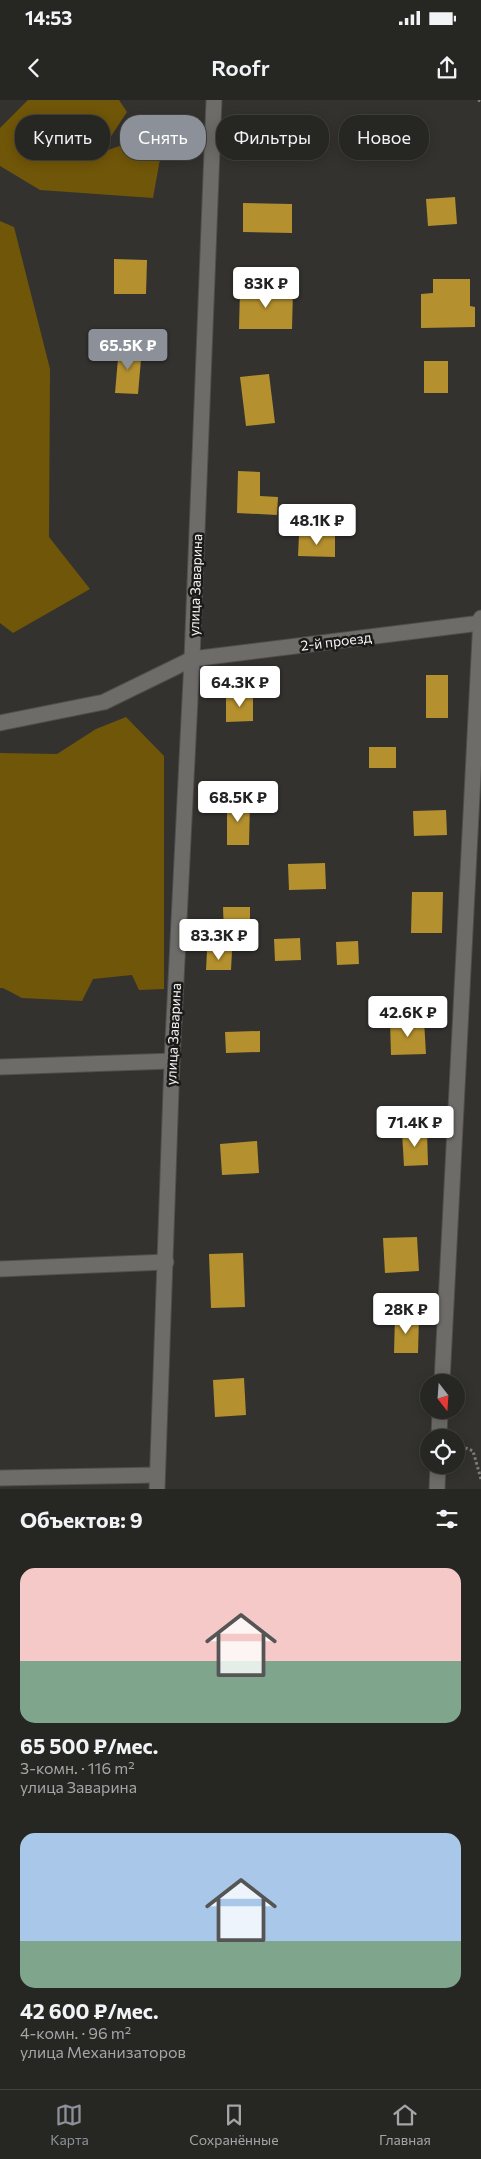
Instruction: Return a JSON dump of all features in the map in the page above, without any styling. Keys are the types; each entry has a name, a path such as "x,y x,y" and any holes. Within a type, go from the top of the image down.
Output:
{"street":[{"name":"улица Заварина","path":"157,1482 172,1061 192,659 214,100"},
{"path":"442,1374 481,618"},
{"name":"2-й проезд","path":"0,723 104,702 192,659 481,623"},
{"path":"0,1067 172,1061"},
{"path":"0,1269 166,1262"},
{"path":"436,1489 437,1474"},
{"path":"0,1478 157,1482"}],"path":[{"path":"465,1447 474,1450 481,1479"}],"shaded area":[{"path":"28,100 119,100 127,112 125,115 120,115 120,123 110,138 110,115 15,115 15,160 110,160 110,149 120,146 120,160 160,160 153,198 40,190 0,166 0,128"},
{"path":"0,221 14,227 50,369 49,537 90,589 13,633 0,623"},
{"path":"126,717 164,756 164,989 139,990 132,975 93,979 82,1001 22,998 0,988 0,753 57,754 96,729"}],"building":[{"path":"455,197 457,224 428,226 426,199"},
{"path":"243,203 292,204 292,233 243,232"},
{"path":"114,259 147,260 146,294 114,294"},
{"path":"433,279 470,279 470,306 475,307 475,327 421,328 421,294 433,293"},
{"path":"240,289 293,289 292,329 239,329"},
{"path":"119,347 142,348 138,394 115,393"},
{"path":"424,361 448,361 448,393 424,393"},
{"path":"269,374 275,423 246,426 240,377"},
{"path":"238,471 260,472 260,496 278,497 277,515 237,513"},
{"path":"299,535 335,535 335,557 298,556"},
{"path":"426,675 448,675 448,718 426,718"},
{"path":"253,693 253,721 226,722 226,694"},
{"path":"369,747 396,747 396,768 369,768"},
{"path":"227,802 250,802 249,845 227,845"},
{"path":"446,810 447,835 414,836 413,811"},
{"path":"325,863 326,889 289,890 288,864"},
{"path":"412,892 443,892 442,933 411,933"},
{"path":"223,907 250,907 250,934 224,935"},
{"path":"300,938 301,960 275,961 274,939"},
{"path":"358,941 359,964 337,965 336,942"},
{"path":"207,951 232,951 231,970 206,970"},
{"path":"424,1020 426,1054 391,1055 390,1021"},
{"path":"260,1031 260,1052 226,1053 225,1032"},
{"path":"427,1131 428,1165 404,1166 402,1132"},
{"path":"257,1141 259,1173 222,1175 220,1144"},
{"path":"417,1237 419,1271 385,1273 383,1238"},
{"path":"243,1253 245,1307 211,1308 209,1254"},
{"path":"395,1316 419,1317 418,1353 394,1353"},
{"path":"244,1378 246,1415 215,1417 213,1380"}]}
